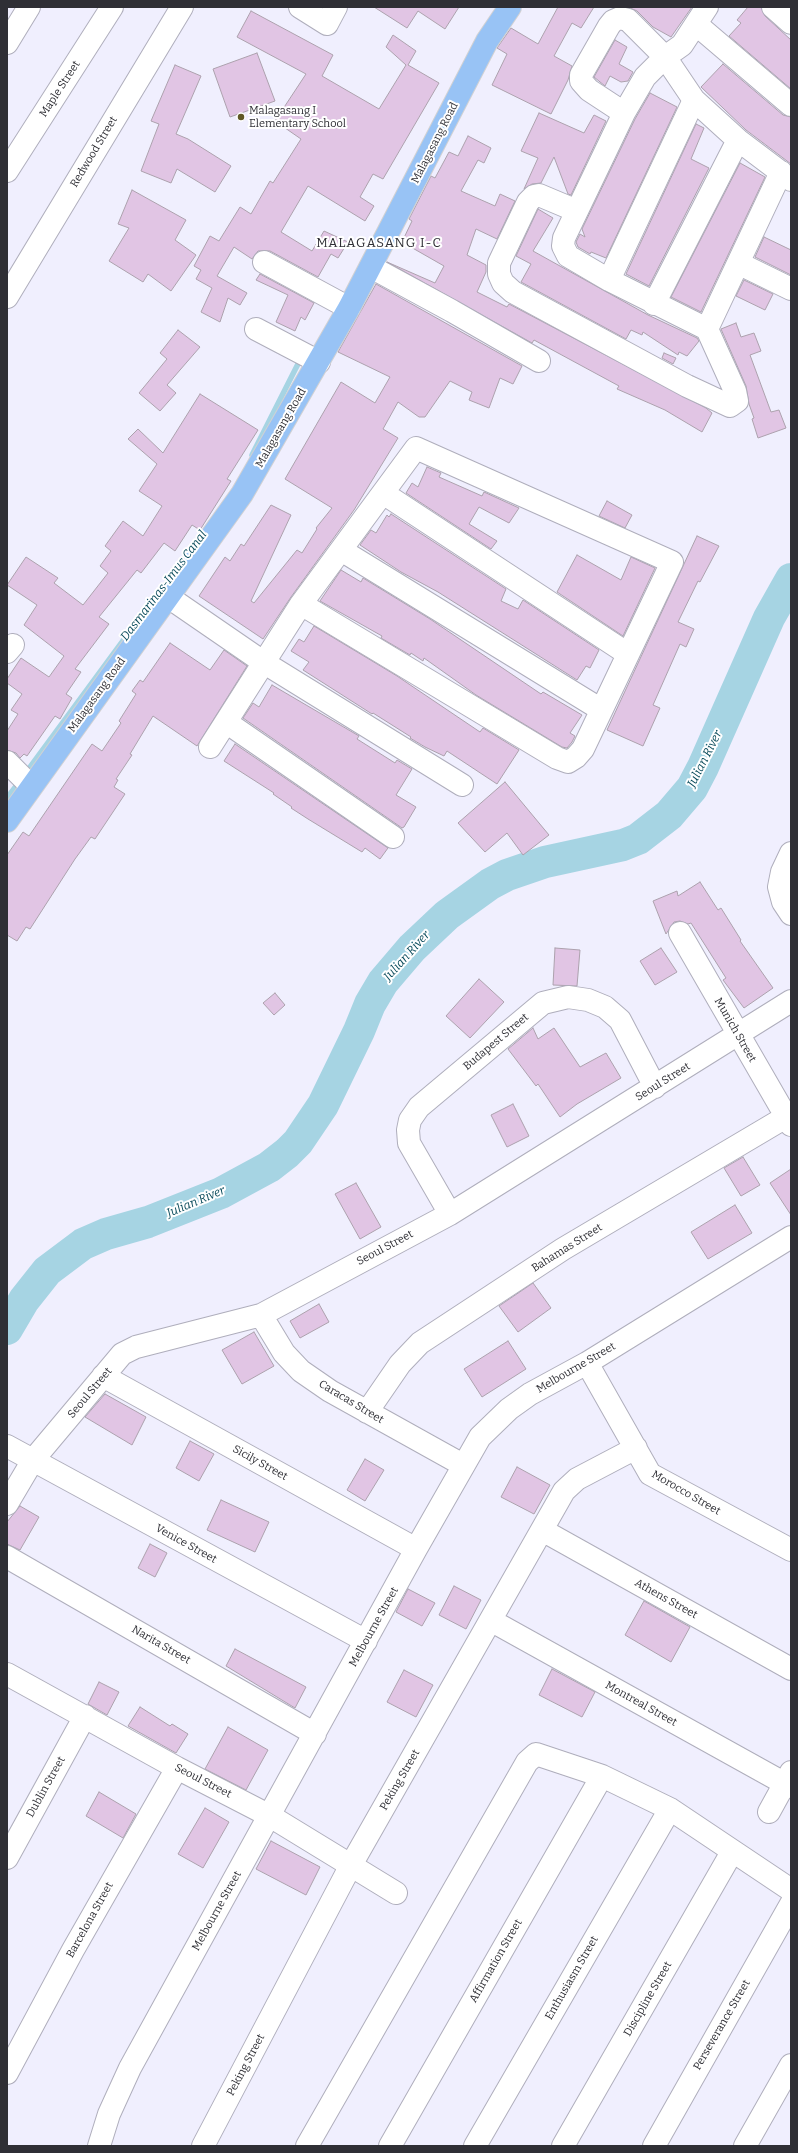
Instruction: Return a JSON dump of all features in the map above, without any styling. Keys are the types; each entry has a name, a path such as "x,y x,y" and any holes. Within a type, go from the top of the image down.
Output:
{"main road":[{"name":"Malagasang Road","path":"7,821 167,596 242,494 349,308 487,41 510,7"}],"street":[{"path":"7,43 29,7"},
{"name":"Maple Street","path":"7,171 112,7"},
{"name":"Redwood Street","path":"7,297 182,7"},
{"path":"300,7 327,24 336,7"},
{"path":"773,7 791,23"},
{"path":"577,211 539,195 534,196 528,202 499,263 499,274 502,283 513,292 687,386 724,404 734,404 737,401 736,391 707,329 654,304 568,256 564,251 564,238 577,211 624,113 645,77 665,57 682,45 702,16 791,105"},
{"path":"624,113 589,90 581,81 581,74 609,26 613,21 620,18 628,20 665,57 694,100 738,140 786,176 738,264 707,329"},
{"path":"609,280 694,100"},
{"path":"654,304 738,140"},
{"path":"264,262 349,308"},
{"path":"738,264 791,289"},
{"path":"371,267 539,361"},
{"path":"256,329 319,362"},
{"path":"210,747 301,604 416,448 672,562 600,709 583,749 576,757 568,762 557,758 301,604"},
{"path":"383,493 628,654"},
{"path":"341,550 600,709"},
{"path":"167,596 263,662 462,785"},
{"path":"226,722 393,837"},
{"path":"7,762 31,786"},
{"path":"791,853 782,872 780,887 783,902 791,914"},
{"name":"Munich Street","path":"680,933 738,1035 789,1119"},
{"name":"Budapest Street","path":"450,1214 410,1143 408,1130 410,1120 419,1107 543,1003 568,997 588,1000 605,1007 620,1020 655,1087"},
{"name":"Seoul Street","path":"7,1504 33,1460 122,1354 136,1347 261,1314 450,1214 791,1001"},
{"name":"Bahamas Street","path":"367,1412 400,1364 420,1342 563,1249 789,1119"},
{"name":"Melbourne Street","path":"99,2146 109,2114 130,2068 416,1549 480,1437 509,1408 530,1394 587,1364 791,1237"},
{"name":"Caracas Street","path":"261,1314 284,1354 301,1371 367,1412 463,1465"},
{"name":"Morocco Street","path":"587,1364 650,1474 791,1550"},
{"name":"Sicily Street","path":"103,1376 416,1549"},
{"name":"Venice Street","path":"7,1446 366,1642"},
{"name":"Peking Street","path":"203,2146 351,1865 492,1621 564,1491 577,1479 636,1448"},
{"name":"Athens Street","path":"542,1530 791,1669"},
{"name":"Narita Street","path":"7,1557 315,1734"},
{"name":"Montreal Street","path":"492,1621 789,1781"},
{"name":"Seoul Street","path":"7,1674 177,1768 270,1816 396,1893"},
{"name":"Dublin Street","path":"7,1858 85,1716"},
{"path":"307,2146 526,1762 536,1754 602,1776 670,1809 732,1852 791,1890"},
{"name":"Barcelona Street","path":"7,2073 73,1950 177,1768"},
{"name":"Affirmation Street","path":"390,2146 602,1776"},
{"path":"769,1812 789,1781"},
{"name":"Enthusiasm Street","path":"475,2146 670,1809"},
{"name":"Discipline Street","path":"563,2146 732,1852"},
{"name":"Perseverance Street","path":"654,2146 791,1904"},
{"path":"745,2146 791,2065"}],"building":[{"path":"374,7 459,7 445,29 418,11 407,28"},
{"path":"558,7 594,7 581,28 572,23 554,56 572,66 568,80 551,114 492,85 507,54 497,48 511,28 538,44"},
{"path":"628,7 692,7 671,37 653,27 637,11"},
{"path":"748,7 761,7 765,16 791,40 791,89 729,36 741,23 737,20"},
{"path":"251,11 333,55 322,76 379,109 406,65 386,47 393,35 416,51 408,65 439,83 383,179 373,174 360,197 374,206 365,221 308,186 281,232 312,251 324,231 348,242 338,258 331,254 318,277 270,251 258,251 252,259 234,247 217,276 247,293 240,305 228,298 220,322 201,312 212,288 196,279 201,270 194,266 210,236 219,241 240,207 251,214 270,181 273,183 301,139 275,121 306,74 237,37"},
{"path":"615,40 627,47 619,64 633,72 628,81 621,82 610,76 605,86 594,77"},
{"path":"257,53 275,101 230,117 213,69"},
{"path":"723,64 783,115 791,117 791,164 746,130 701,87"},
{"path":"175,65 201,76 176,134 188,139 231,166 215,192 177,169 171,183 141,171 159,124 151,121"},
{"path":"650,93 677,107 606,258 591,252 590,254 578,247 576,242 580,234 585,237 582,229 635,119"},
{"path":"539,113 584,133 594,115 606,121 571,195 568,194 554,157 541,183 532,184 524,189 538,158 521,151"},
{"path":"696,124 704,128 691,159 709,168 649,286 626,274"},
{"path":"468,136 491,148 484,163 478,160 461,191 495,206 500,194 515,201 497,239 476,229 467,255 486,265 486,272 477,292 507,307 509,304 706,408 712,413 702,432 665,410 617,389 619,386 534,340 532,343 387,262 435,283 444,266 402,242 412,221 409,219 431,176 435,178 449,152 458,156"},
{"path":"740,163 765,177 701,312 671,297"},
{"path":"132,190 186,220 175,240 196,255 171,291 148,274 143,282 109,261 129,228 118,224"},
{"path":"538,209 553,218 533,251 648,315 697,338 699,341 687,356 679,352 678,355 643,332 642,335 631,330 626,339 521,282 531,264 516,256"},
{"path":"764,237 791,250 791,275 755,257"},
{"path":"260,274 314,303 305,320 301,317 295,331 276,322 288,295 256,280"},
{"path":"744,280 773,294 765,310 736,296"},
{"path":"376,284 522,366 513,384 500,378 489,408 469,400 472,392 450,381 425,417 419,417 398,402 383,429 398,438 354,510 291,597 263,639 199,596 225,557 230,561 241,544 244,546 271,505 291,515 251,601 254,603 297,550 302,553 317,529 316,528 332,508 285,479 341,382 375,403 390,377 338,352"},
{"path":"736,323 741,337 754,333 761,351 750,355 771,412 779,410 786,428 758,438 752,419 754,418 749,404 746,386 721,329"},
{"path":"178,330 200,347 167,385 176,393 160,411 139,393 167,359 160,353"},
{"path":"664,353 676,358 673,364 662,358"},
{"path":"200,394 258,430 227,479 231,481 200,530 192,525 175,551 164,543 141,573 137,570 99,617 109,624 75,669 81,672 66,694 72,698 60,719 55,716 27,756 24,754 20,758 16,753 7,750 7,731 18,714 11,710 22,694 7,683 7,679 21,658 49,677 64,656 24,625 37,605 7,585 26,557 58,578 54,583 83,605 108,573 100,566 111,551 105,546 123,521 143,536 162,506 139,491 157,464 128,439 138,429 163,453"},
{"path":"427,467 441,473 439,477 482,496 484,492 519,508 509,523 479,507 469,524 497,541 491,549 406,493 412,483 418,487"},
{"path":"607,501 632,515 625,528 599,516"},
{"path":"391,514 506,589 501,601 518,609 523,600 599,650 590,668 586,666 577,680 438,592 401,572 360,545 371,530 376,533 387,515 389,517"},
{"path":"697,536 719,546 700,582 698,581 678,622 694,629 686,647 680,644 653,705 660,708 643,746 607,730"},
{"path":"577,555 621,580 631,557 655,568 623,636 557,592"},
{"path":"341,570 361,582 363,578 430,619 541,694 543,692 582,715 570,733 575,736 572,742 567,748 562,747 476,695 424,658 423,661 411,653 410,655 381,638 382,636 320,601"},
{"path":"314,626 397,676 480,732 483,728 519,750 497,784 447,751 444,756 425,747 303,670 309,662 291,651 299,639 304,642"},
{"path":"170,643 210,670 224,650 247,666 197,746 153,716 130,754 132,755 116,779 118,780 114,787 125,794 95,839 91,837 75,859 30,929 26,927 17,941 7,935 7,855 23,832 29,836 92,744 102,751 121,723 119,721 136,694 132,691 140,680 143,682"},
{"path":"272,685 359,736 357,739 395,763 397,760 412,769 396,795 416,807 404,827 402,828 243,718 253,703 259,707"},
{"path":"235,744 388,848 380,859 365,848 362,852 308,819 291,808 292,807 273,794 274,793 224,761"},
{"path":"505,782 549,835 523,855 507,833 485,852 458,823"},
{"path":"700,882 718,910 721,908 741,940 740,941 773,988 744,1008 723,980 726,978 691,923 688,924 680,921 674,922 666,934 653,901 677,891 678,896"},
{"path":"555,948 580,950 577,986 553,985"},
{"path":"661,948 677,972 655,985 640,961"},
{"path":"479,979 504,1002 470,1038 446,1016"},
{"path":"275,993 285,1005 274,1015 263,1003"},
{"path":"533,1028 538,1039 554,1028 580,1067 606,1053 621,1078 577,1104 560,1117 538,1084 536,1086 508,1049"},
{"path":"513,1104 529,1136 507,1147 491,1115"},
{"path":"743,1157 760,1185 741,1196 724,1168"},
{"path":"791,1169 791,1215 770,1183"},
{"path":"356,1183 381,1227 360,1239 335,1194"},
{"path":"735,1205 752,1233 708,1259 691,1232"},
{"path":"533,1283 551,1308 518,1332 499,1306"},
{"path":"319,1304 329,1322 300,1338 290,1321"},
{"path":"254,1332 274,1366 242,1384 222,1350"},
{"path":"508,1341 526,1369 482,1397 464,1369"},
{"path":"105,1394 146,1417 132,1445 85,1417"},
{"path":"190,1441 214,1454 199,1481 176,1468"},
{"path":"365,1459 384,1470 365,1501 347,1490"},
{"path":"517,1467 550,1485 534,1514 501,1497"},
{"path":"221,1500 269,1522 255,1552 207,1530"},
{"path":"20,1506 39,1517 20,1550 7,1544 7,1522"},
{"path":"150,1544 167,1553 155,1577 138,1568"},
{"path":"454,1586 481,1600 466,1629 439,1615"},
{"path":"408,1589 435,1603 422,1626 396,1612"},
{"path":"644,1601 690,1627 671,1662 625,1635"},
{"path":"235,1649 306,1687 295,1708 226,1666"},
{"path":"552,1669 595,1692 582,1717 539,1695"},
{"path":"404,1670 433,1685 416,1717 387,1702"},
{"path":"99,1682 119,1692 107,1715 88,1704"},
{"path":"140,1707 170,1726 172,1724 188,1734 176,1753 128,1726"},
{"path":"228,1727 268,1750 246,1790 205,1769"},
{"path":"99,1792 136,1814 123,1838 86,1816"},
{"path":"205,1808 229,1822 203,1868 178,1854"},
{"path":"271,1841 320,1867 306,1895 256,1869"}],"waterway":[{"name":"Dasmarinas-Imus Canal","path":"252,455 300,360"},
{"name":"Julian River","path":"7,1329 24,1300 47,1271 83,1244 106,1234 148,1222 221,1193 269,1167 287,1153 298,1142 323,1105 359,1031 370,1004 383,982 412,948 447,915 490,884 507,875 545,862 623,845 638,839 669,815 692,788 703,767 769,618 791,579"},
{"name":"Dasmarinas-Imus Canal","path":"25,774 128,634"},
{"name":"Dasmarinas-Imus Canal","path":"7,798 20,781"}],"place":[{"name":"Malagasang I Elementary School","path":"241,117"}],"district":[{"name":"MALAGASANG I-C","path":"379,243"}]}
